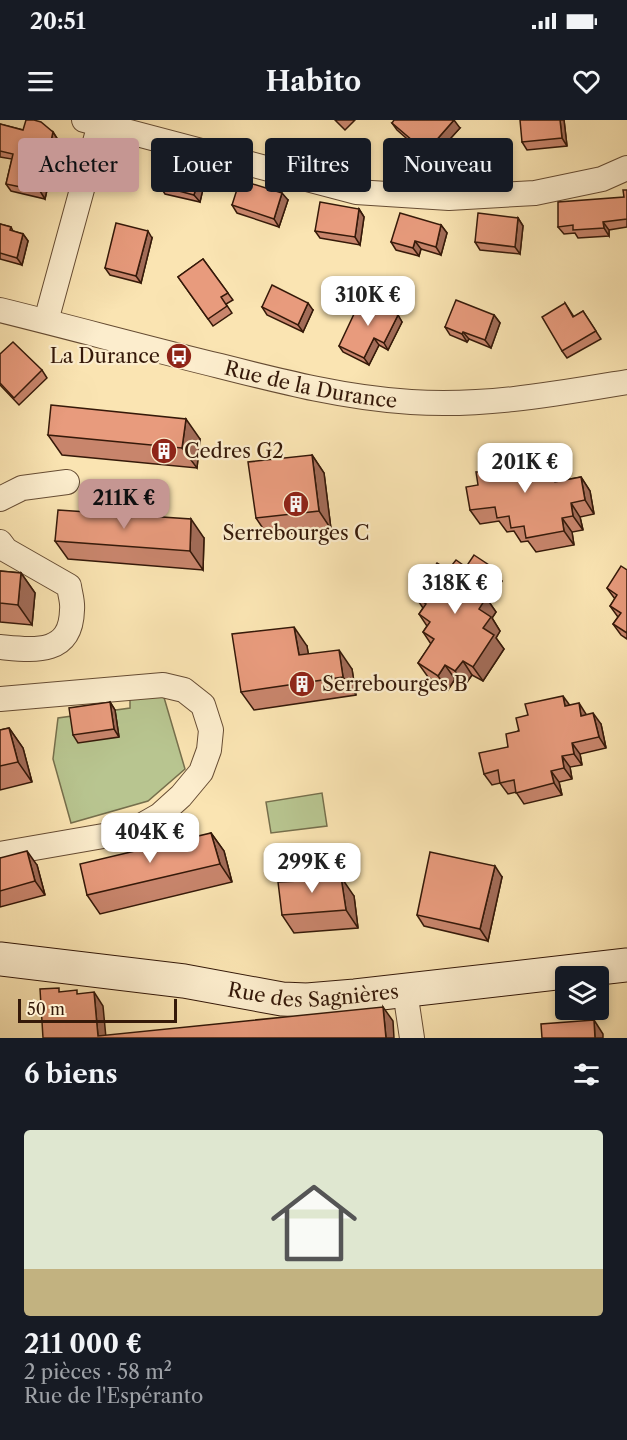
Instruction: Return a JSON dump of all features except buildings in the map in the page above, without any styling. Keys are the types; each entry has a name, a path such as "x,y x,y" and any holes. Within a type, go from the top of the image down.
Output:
{"main road":[{"name":"Rue des Sagnières","path":"0,959 184,981 282,999 355,996 627,965"}],"street":[{"path":"46,321 95,121 356,192 449,198 535,193 602,179 627,168"},
{"name":"Rue de la Durance","path":"0,310 286,383 350,396 401,401 470,403 537,398 627,382"},
{"path":"0,498 22,488 67,482"},
{"path":"0,542 6,550 69,586 72,610 70,627 56,645 35,651 0,647"},
{"path":"0,699 163,685 184,690 203,705 211,730 209,750 201,772 181,796 160,815 132,831 0,854"},
{"path":"405,991 412,1038"}],"green space":[{"path":"163,694 185,769 148,801 71,823 53,759 58,718 130,708 130,697"},
{"path":"322,793 327,826 271,833 266,802"}],"place":[{"name":"La Durance","path":"179,356"},
{"name":"Cedres G2","path":"164,451"},
{"name":"Serrebourges C","path":"296,504"},
{"name":"Serrebourges B","path":"302,684"}]}
